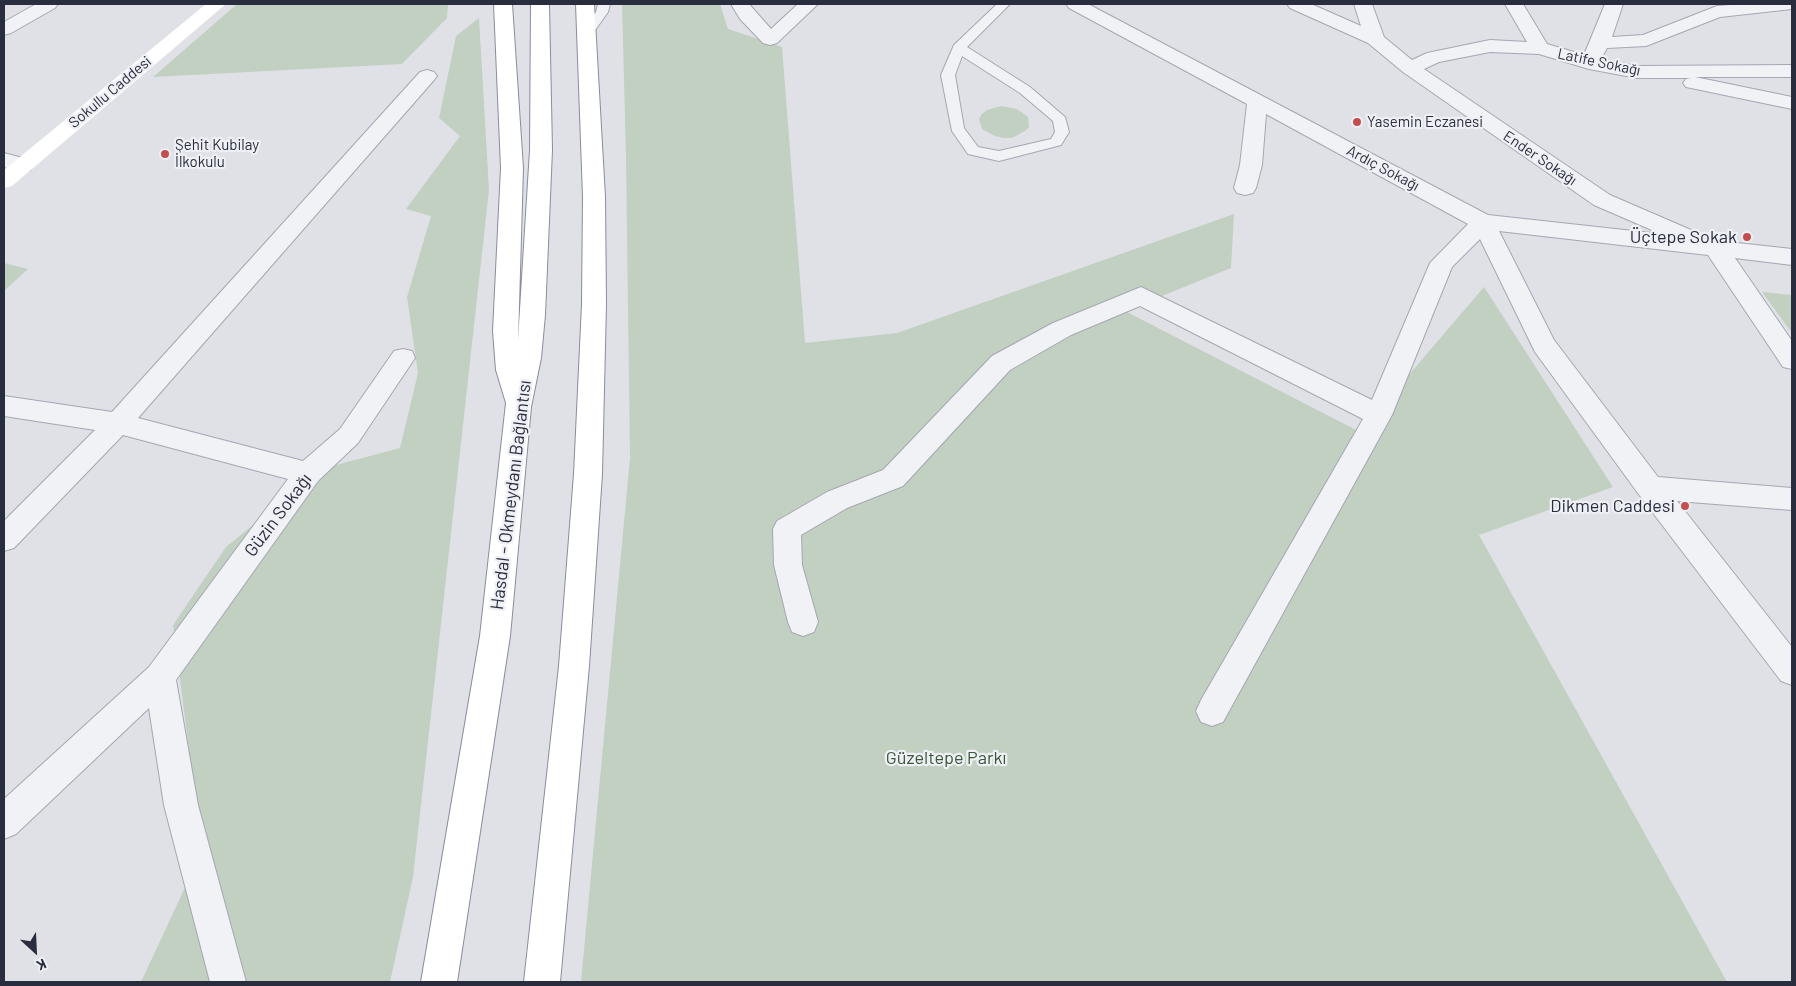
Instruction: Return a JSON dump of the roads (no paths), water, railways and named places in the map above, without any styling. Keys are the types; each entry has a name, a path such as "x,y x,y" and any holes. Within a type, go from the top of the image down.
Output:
{"main road":[{"name":"Sokullu Caddesi","path":"4,181 13,163 217,4"},
{"path":"503,4 512,168 505,331 510,370 518,407"},
{"name":"Hasdal - Okmeydanı Bağlantısı","path":"439,982 495,636 518,407 529,358 533,315 541,150 540,4"},
{"path":"542,982 574,666 588,474 594,304 594,197 585,4"}],"street":[{"path":"4,29 49,4"},
{"path":"740,4 747,15 770,39 809,4"},
{"name":"Ardıç Sokağı","path":"1075,4 1483,222 1792,257"},
{"name":"Ender Sokağı","path":"1296,4 1375,39 1410,68 1602,200 1716,249"},
{"path":"1363,4 1375,39"},
{"path":"1514,4 1540,48"},
{"path":"1589,63 1600,43 1614,4"},
{"path":"1600,43 1646,40 1716,12 1792,4"},
{"name":"Latife Sokağı","path":"1410,68 1434,57 1490,46 1540,48 1589,63 1637,72 1792,70"},
{"path":"1637,72 1792,103"},
{"path":"4,539 118,423 427,76"},
{"path":"1245,188 1251,165 1257,101"},
{"path":"1212,711 1379,415 1442,263 1483,222 1544,345 1650,488 1792,671"},
{"path":"1716,249 1792,360"},
{"path":"803,622 788,565 787,529 837,500 893,478 1001,363 1062,330 1141,296 1379,415"},
{"name":"Güzin Sokağı","path":"4,822 160,677 308,473 349,436 403,358"},
{"path":"4,406 118,423 308,473"},
{"path":"1650,488 1792,499"},
{"path":"160,677 181,805 228,982"}],"lane":[{"path":"586,33 602,12 604,4"},
{"path":"959,48 1025,90 1060,120 1062,132 1056,142 998,156 973,152 957,128 948,75 959,48 1004,4"}],"place":[{"name":"Yasemin Eczanesi","path":"1357,122"},
{"name":"Şehit Kubilay İlkokulu","path":"165,154"},
{"name":"Üçtepe Sokak","path":"1747,237"},
{"name":"Dikmen Caddesi","path":"1685,506"}],"park label":[{"name":"Güzeltepe Parkı","path":"946,758"}]}
